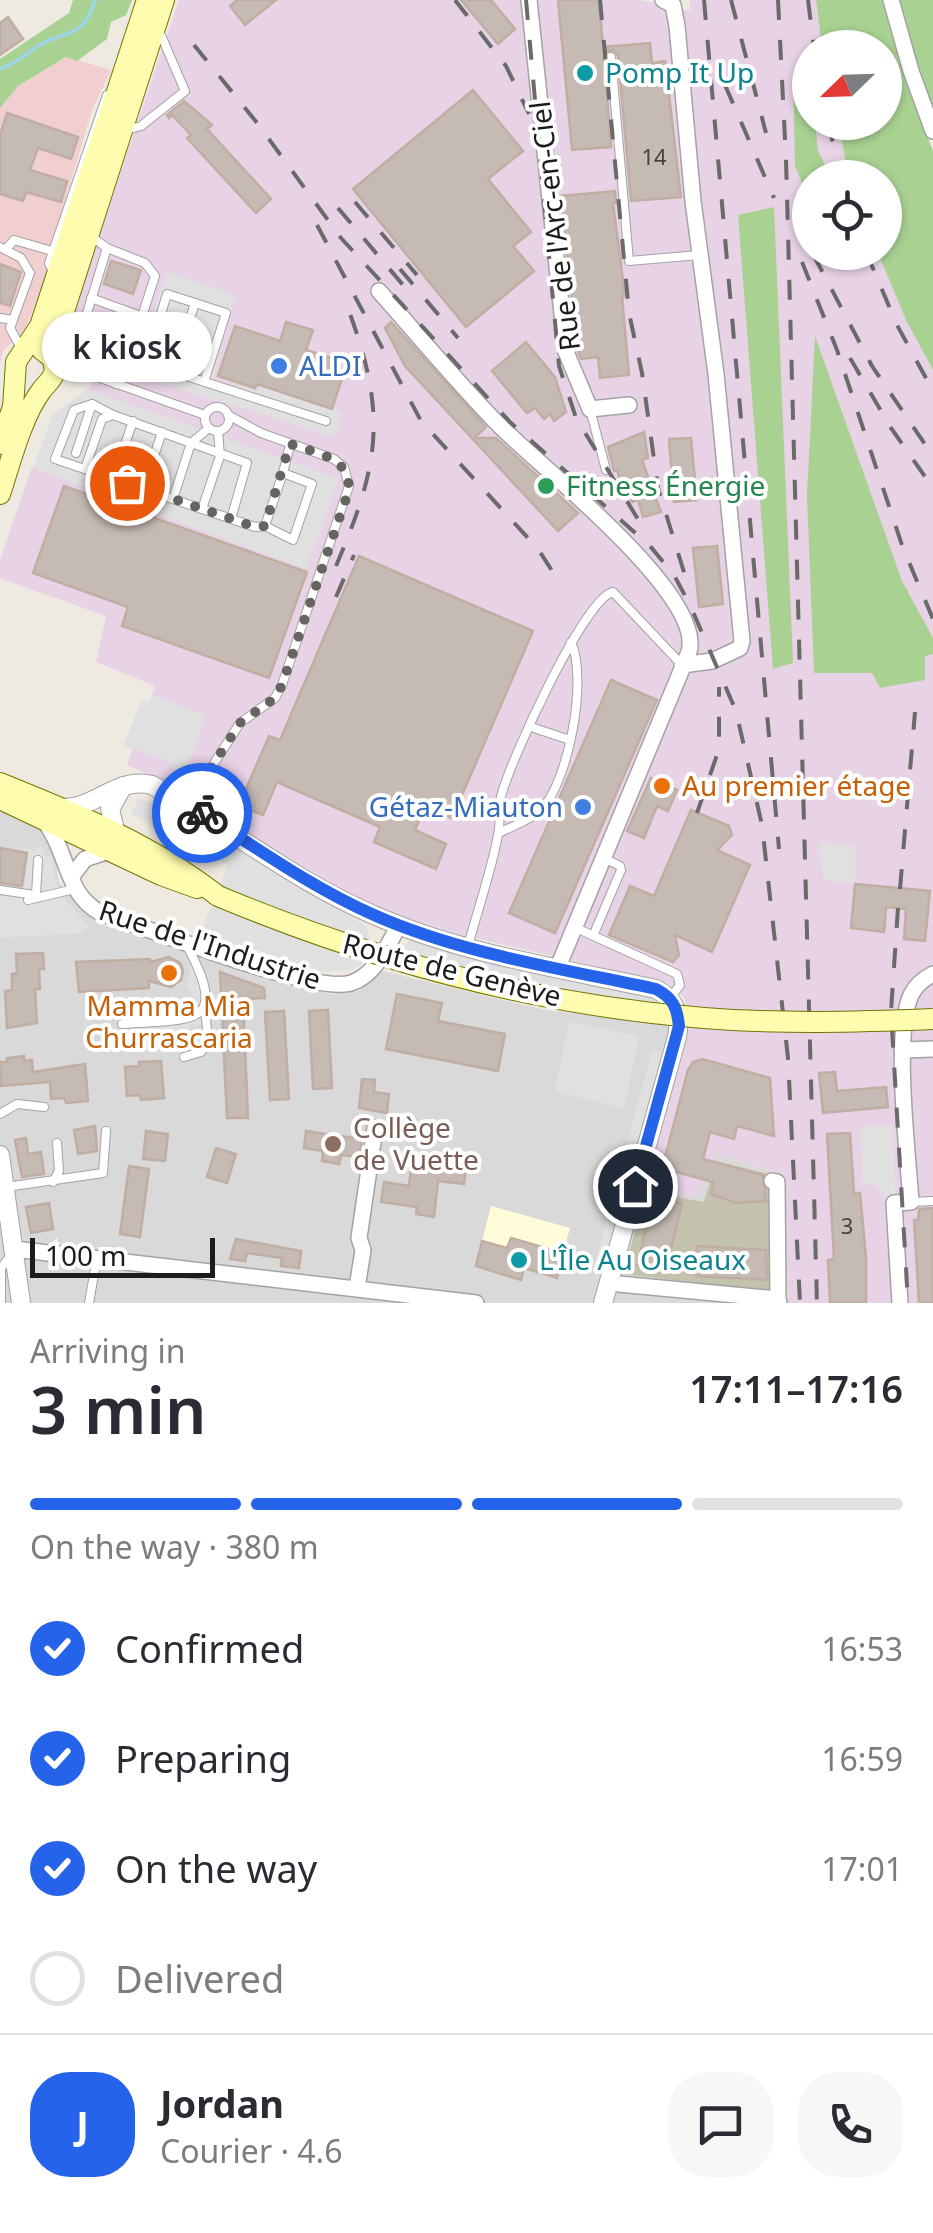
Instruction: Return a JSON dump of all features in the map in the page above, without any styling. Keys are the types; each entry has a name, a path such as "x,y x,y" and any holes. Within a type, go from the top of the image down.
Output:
{"main road":[{"path":"0,444 13,407 15,363 40,326 147,0"},
{"path":"0,494 50,369 88,233 164,0"},
{"path":"15,363 38,348 50,369"},
{"path":"15,363 27,388 50,369"},
{"name":"Route de Genève","path":"0,780 112,841 176,864 218,896 402,963 549,998 706,1018 933,1019"},
{"name":"Route de Genève","path":"0,799 49,809"}],"street":[{"name":"Rue de l'Arc-en-Ciel","path":"529,0 566,352 590,409"},
{"path":"663,0 673,5 675,13 698,255 716,374 740,648 712,661 682,666"},
{"path":"890,0 933,131"},
{"path":"379,291 499,426 651,567 676,606 690,640 691,646 558,967"},
{"path":"590,409 630,405"},
{"path":"49,809 84,805 138,782 152,784 318,886 399,925 468,946 656,989 670,998 678,1013 677,1038 602,1303"},
{"path":"112,841 110,809 123,786"},
{"name":"Rue de l'Industrie","path":"49,809 80,899 98,912 303,980 341,985 370,972 399,925"},
{"name":"Rue de l'Industrie","path":"73,882 85,859 112,841"},
{"path":"900,1303 894,1203 911,1202 902,1050 912,993 923,979 933,974"},
{"path":"902,1050 933,1048"},
{"path":"358,1288 364,1250 360,1238 376,1128"},
{"path":"0,1155 21,1303"},
{"path":"608,1283 778,1301 777,1182 772,1181"},
{"path":"14,1250 358,1288 391,1298 476,1303"}],"lane":[{"path":"122,132 142,126 185,91 157,24"},
{"path":"56,281 49,262 52,252 100,107 134,42"},
{"path":"612,57 629,262 698,255"},
{"path":"88,233 107,248 151,267 155,276 134,345 116,384"},
{"path":"15,363 10,328 30,274 21,258 3,248 14,240 52,252"},
{"path":"50,369 82,327 107,248"},
{"path":"204,382 226,312 168,294 146,364 326,421"},
{"path":"91,298 143,316"},
{"path":"173,372 196,303"},
{"path":"0,318 12,320"},
{"path":"82,327 134,345"},
{"path":"50,369 65,363 80,373"},
{"path":"50,369 80,373 205,415 220,456 202,509"},
{"path":"220,407 225,389"},
{"path":"76,453 92,404"},
{"path":"231,519 248,467 244,460 228,454 220,456 92,404 71,412 56,459 172,499 202,509 231,519 255,527 265,526 293,540 312,484 283,473"},
{"path":"205,415 220,407"},
{"path":"188,804 240,723 275,698 282,685 348,493 349,478 340,464 228,415 220,407"},
{"path":"590,409 606,470"},
{"path":"85,469 102,420 113,415"},
{"path":"172,499 191,443 226,426 228,415"},
{"path":"114,479 132,421"},
{"path":"143,489 162,432"},
{"path":"265,526 290,444"},
{"path":"468,946 499,832 501,796 571,642 597,602 612,592 682,666"},
{"path":"499,832 543,808 570,740 579,699 578,658 571,642"},
{"path":"531,727 570,740"},
{"path":"593,936 621,870 602,857"},
{"path":"36,897 38,860"},
{"path":"0,890 36,897 73,882"},
{"path":"574,927 677,974 680,985 670,998"},
{"path":"184,940 205,978 208,1040 202,1052 184,1057"},
{"path":"122,1024 187,1020 202,1013 205,1007"},
{"path":"0,1114 17,1104 44,1107"},
{"path":"6,1187 103,1172 106,1131"},
{"path":"53,1182 60,1171 57,1143"},
{"path":"911,1202 933,1200"},
{"path":"1,1303 2,1268 14,1250"},
{"path":"90,1303 97,1258"}],"shaded area":[{"path":"179,0 640,0 691,11 689,0 816,0 820,30 792,30 792,140 841,140 846,160 792,160 792,270 885,270 933,370 933,1303 789,1303 782,1174 713,1153 696,1198 647,1183 687,1025 770,1031 688,1008 683,996 667,983 458,934 369,905 178,788 127,765 155,686 96,662 106,616 0,578 0,560 31,470 86,399 95,371 70,359 64,340"},
{"path":"67,57 111,70 92,110 47,274 25,329 3,351 0,364 0,108 18,86"},
{"path":"167,272 236,295 213,380 255,391 262,387 341,413 335,437 132,374"},
{"path":"88,389 339,479 306,569 33,468 53,414"},
{"path":"152,695 206,715 188,765 198,780 192,788 165,759 123,746 141,702 150,701"},
{"path":"139,798 170,810 366,926 372,943 363,962 351,970 324,972 201,932 228,865 131,814"},
{"path":"0,811 33,823 48,838 56,854 58,881 87,914 160,939 167,946 331,994 359,991 382,971 545,1010 687,1025 713,1153 782,1175 789,1303 0,1303"},
{"path":"818,842 855,846 855,884 824,880"},
{"path":"36,846 44,848 44,855 52,856 56,883 89,926 82,933 0,938 0,896 21,895 27,854 22,852 23,848 34,851"},
{"path":"413,934 654,992 664,1004 560,993 401,952"},
{"path":"197,961 203,1024 189,1025 189,1035 120,1038 118,1018 154,1018 154,1010 188,1006 196,999 186,986 188,967"},
{"path":"570,1021 639,1037 624,1108 554,1091"},
{"path":"652,1050 663,1052 603,1268 594,1267"},
{"path":"892,1125 896,1196 887,1197 873,1183 863,1184 860,1127"},
{"path":"716,1161 780,1177 784,1293 623,1274 646,1192 704,1202"},
{"path":"491,1206 570,1228 563,1253 511,1238 507,1248 482,1241"}],"green space":[{"path":"73,0 132,0 126,15 111,22 107,39 77,61 66,57 18,86 0,108 0,59 69,13"},
{"path":"816,0 882,0 890,30 820,30"},
{"path":"896,0 933,0 933,112"},
{"path":"902,71 933,151 933,370 885,270 902,270 902,160 846,160 841,140 902,140"},
{"path":"794,140 817,140 822,160 795,160"},
{"path":"774,207 793,663 773,669 738,215"},
{"path":"815,336 902,581 933,638 933,654 925,656 925,680 880,688 872,673 814,673 807,495"}],"building":[{"path":"237,0 276,0 245,25 230,6"},
{"path":"461,0 491,0 515,29 498,44"},
{"path":"558,0 599,0 603,47 650,43 652,63 665,61 681,197 631,201 618,56 613,50 606,52 604,58 611,147 572,150"},
{"path":"8,17 23,39 0,55 0,23"},
{"path":"473,90 523,151 488,179 531,232 513,246 534,271 466,327 353,189"},
{"path":"184,101 212,125 207,129 271,199 256,213 187,138 191,135 172,115 167,115"},
{"path":"7,113 78,137 71,159 38,148 30,170 67,181 61,202 26,192 23,201 0,194 0,135"},
{"path":"615,191 629,375 600,378 598,357 581,359 577,349 561,196"},
{"path":"111,261 141,270 133,294 104,284"},
{"path":"0,264 21,272 10,306 0,303"},
{"name":"ALDI","path":"286,322 313,330 306,350 338,360 334,372 343,375 332,409 257,384 255,388 218,376 235,326 280,341"},
{"path":"391,322 486,427 474,438 496,438 578,513 558,531 405,366 385,328"},
{"path":"526,342 555,377 566,412 554,421 550,414 544,419 535,408 527,413 492,371"},
{"path":"644,432 648,458 642,460 661,512 643,517 638,500 632,502 626,481 621,483 617,470 614,471 608,447"},
{"path":"691,438 697,500 674,502 669,439"},
{"path":"64,486 307,572 269,678 122,626 128,607 33,573"},
{"path":"717,546 723,604 699,607 693,548"},
{"path":"359,556 533,631 452,818 425,806 415,830 446,844 436,869 374,842 380,827 277,782 263,815 239,805 269,736 280,740"},
{"name":"Gétaz-Miauton","path":"611,680 657,700 555,933 509,913"},
{"path":"651,778 677,790 668,811 657,806 644,838 627,831"},
{"path":"691,810 729,826 732,835 717,850 750,865 712,952 675,935 679,955 673,962 609,935 630,886 654,896"},
{"path":"0,848 27,853 22,886 0,883"},
{"path":"855,884 930,891 925,941 904,939 906,909 886,907 884,932 851,928"},
{"path":"43,953 40,989 35,989 37,1023 7,1028 5,991 12,990 12,974 17,973 16,954"},
{"path":"169,957 180,963 183,970 181,980 171,987 149,981 149,988 79,992 76,962 150,962"},
{"path":"220,972 264,988 265,998 243,999 248,1118 227,1118"},
{"path":"397,994 442,1003 438,1021 505,1034 498,1071 386,1049"},
{"path":"328,1010 332,1088 313,1089 309,1011"},
{"path":"284,1011 289,1099 270,1100 265,1012"},
{"path":"24,1056 24,1061 32,1060 33,1072 85,1064 88,1101 66,1103 65,1098 51,1099 50,1082 1,1086 0,1062"},
{"path":"702,1059 770,1078 774,1136 737,1126 734,1139 710,1132 703,1159 763,1175 766,1201 736,1203 711,1194 713,1182 662,1168 688,1070 693,1062"},
{"path":"161,1061 164,1098 141,1100 140,1095 127,1096 125,1067"},
{"path":"835,1072 837,1091 886,1087 888,1107 823,1113 819,1073"},
{"path":"362,1079 375,1080 374,1092 389,1094 387,1113 359,1108"},
{"path":"95,1126 97,1151 78,1154 74,1130"},
{"path":"146,1131 168,1134 165,1161 143,1159"},
{"name":"Collège de Vuette","path":"306,1131 362,1139 359,1157 341,1155 339,1164 322,1161 323,1151 304,1148"},
{"path":"850,1133 854,1193 860,1193 866,1303 830,1303 828,1260 834,1259 827,1134"},
{"path":"26,1138 28,1154 41,1152 44,1174 22,1177 15,1140"},
{"path":"216,1148 236,1154 227,1183 207,1177"},
{"path":"450,1156 467,1158 464,1184 438,1181 434,1217 416,1214 417,1207 381,1202 384,1182 409,1186 412,1159 449,1163"},
{"path":"129,1166 149,1169 140,1237 120,1234"},
{"path":"654,1196 682,1204 665,1273 637,1266"},
{"path":"49,1203 53,1229 31,1233 26,1207"},
{"path":"933,1208 933,1303 919,1303 914,1220 918,1220 919,1209"},
{"name":"L'Île Au Oiseaux","path":"511,1238 563,1253 557,1278 524,1268 521,1280 476,1266 482,1241 507,1248"},
{"path":"236,1239 301,1251 299,1268 281,1266 282,1258 247,1253 245,1261 230,1259"},
{"path":"697,1246 766,1250 767,1280 696,1276"}],"waterway":[{"path":"0,69 45,42 77,29 90,14 95,0"}],"railway":[{"path":"455,0 506,66 529,114"},
{"path":"526,0 559,366 576,418 644,529"},
{"path":"600,0 629,313 642,373 658,488 687,582"},
{"path":"704,0 779,849"},
{"path":"731,0 766,133"},
{"path":"778,0 786,159 817,1303"},
{"path":"808,0 812,30"},
{"path":"194,45 258,124 341,238 510,422 650,546 674,575 690,605 736,711 762,825 788,1058 800,1303"},
{"path":"725,85 774,198"},
{"path":"832,140 837,160"},
{"path":"355,202 417,275"},
{"path":"338,208 403,285"},
{"path":"317,225 421,421 538,549 558,580"},
{"path":"400,269 458,338"},
{"path":"805,270 837,350 903,548 933,619"},
{"path":"821,270 872,366 933,456"},
{"path":"874,270 897,325 933,391"},
{"path":"336,566 361,499 373,442 370,383 350,314"},
{"path":"850,358 891,428 933,488"},
{"path":"336,597 354,555"},
{"path":"697,813 719,749 719,687"},
{"path":"900,889 915,712"},
{"path":"898,908 891,1011 908,1303"}],"way so far":[{"path":"127,483 255,527 265,526 290,444 334,459 349,478 348,493 282,685 275,698 240,723 188,804 202,813"}],"place":[{"name":"Pomp It Up","path":"585,73"},
{"name":"ALDI","path":"279,366"},
{"name":"k kiosk","path":"127,483"},
{"name":"Fitness Énergie","path":"546,486"},
{"name":"Au premier étage","path":"662,786"},
{"name":"Gétaz-Miauton","path":"583,807"},
{"name":"Mamma Mia Churrascaria","path":"169,973"},
{"name":"Collège de Vuette","path":"333,1144"},
{"name":"L'Île Au Oiseaux","path":"519,1260"}],"route":[{"path":"202,813 318,886 376,916 468,946 656,989 667,995 678,1013 677,1038 635,1186"}]}
